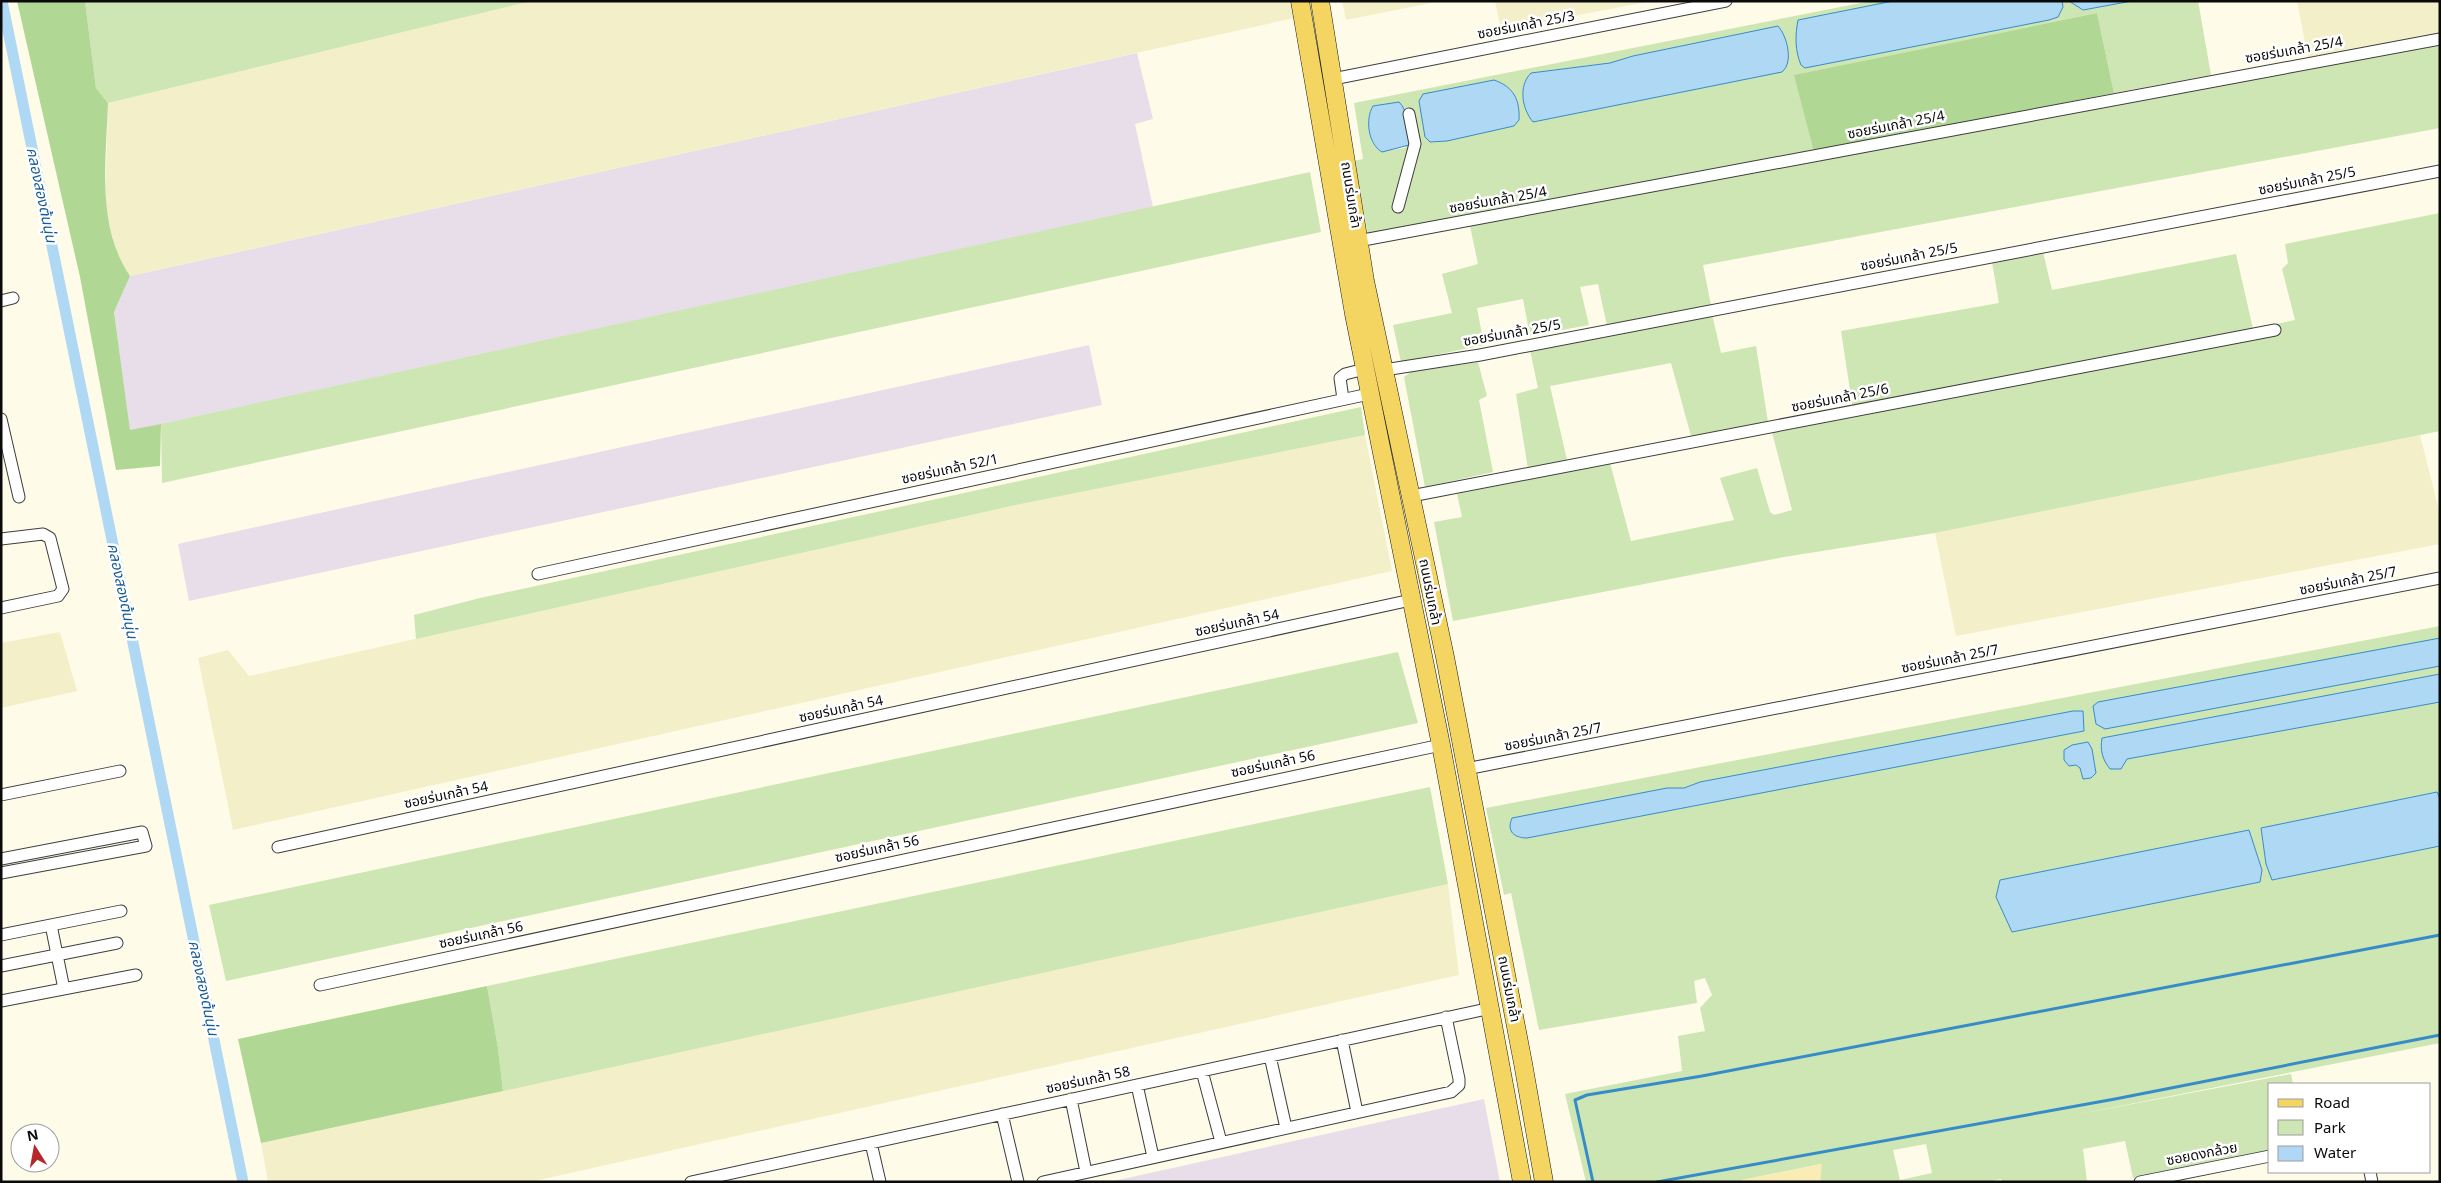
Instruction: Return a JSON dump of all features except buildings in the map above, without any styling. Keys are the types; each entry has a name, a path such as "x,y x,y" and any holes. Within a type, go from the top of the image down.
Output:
{"main road":[{"name":"ถนนร่มเกล้า","path":"1300,1 1369,394 1441,745 1522,1182"},
{"name":"ถนนร่มเกล้า","path":"1320,1 1358,241 1466,769 1544,1182"},
{"path":"1534,1134 1557,1182"}],"street":[{"name":"ซอยร่มเกล้า 25/3","path":"1332,79 1726,1"},
{"name":"ซอยร่มเกล้า 25/4","path":"1358,241 2440,39"},
{"path":"1398,207 1415,144 1409,114"},
{"name":"ซอยร่มเกล้า 25/5","path":"1384,370 1480,355 2440,171"},
{"path":"1,301 13,298"},
{"name":"ซอยร่มเกล้า 25/6","path":"1410,496 2274,330"},
{"path":"1343,399 1340,378 1345,374 1365,369"},
{"name":"ซอยร่มเกล้า 52/1","path":"538,574 1369,394"},
{"path":"1,418 7,473 19,497"},
{"path":"1,539 43,534 50,538 63,589 58,596 1,608"},
{"name":"ซอยร่มเกล้า 25/7","path":"1466,769 2440,578"},
{"name":"ซอยร่มเกล้า 54","path":"278,847 1411,600"},
{"name":"ซอยร่มเกล้า 56","path":"320,984 1441,745"},
{"path":"1,795 120,771"},
{"path":"1,859 142,832 146,846 1,873"},
{"path":"1,935 122,911"},
{"path":"51,925 64,989"},
{"path":"1,966 117,944"},
{"path":"1,1001 136,975"},
{"name":"ซอยร่มเกล้า 58","path":"691,1182 1491,1008"},
{"path":"1043,1182 1456,1090 1459,1079 1446,1018"},
{"path":"1342,1040 1357,1112"},
{"path":"1270,1056 1286,1128"},
{"path":"1202,1071 1221,1142"},
{"path":"1136,1085 1153,1157"},
{"path":"1071,1099 1086,1172"},
{"path":"1002,1114 1018,1182"},
{"path":"871,1143 880,1182"},
{"name":"ซอยดงกล้วย","path":"2140,1182 2268,1156"}],"shaded area":[{"path":"532,1 1291,1 1294,18 130,276 118,259 105,207 108,103"},
{"path":"1342,1 1441,1 1346,20"},
{"path":"1495,1 1652,1 1501,30"},
{"path":"2297,1 2440,1 2440,44 2310,68"},
{"path":"1137,53 1153,119 1135,124 1153,207 130,431 114,312 130,276"},
{"path":"1089,345 1102,405 189,601 178,544"},
{"path":"1365,435 1392,571 233,830 198,658 228,650 249,676 1016,505"},
{"path":"2420,435 2440,514 2440,544 1956,636 1935,533"},
{"path":"60,632 77,691 1,708 1,643"},
{"path":"1448,884 1459,975 530,1182 268,1182 261,1143"},
{"path":"1484,1099 1500,1182 1109,1182"}],"green space":[{"path":"17,1 85,1 96,88 108,103 105,193 108,215 119,257 130,276 114,312 130,430 161,424 160,466 116,470 80,277"},
{"path":"85,1 532,1 108,103 96,88"},
{"path":"1871,1 1893,1 1798,20 2063,7 2062,1 2069,1 2083,10 2132,1 2198,1 2211,75 2114,93 2097,13 1795,75 1814,152 1368,235 1354,161 1363,159 1354,103","holes":["1778,26 1666,94 1533,122 1531,73 1610,63 1633,56","1399,102 1406,112 1408,124 1405,148 1382,150 1374,145 1369,123"]},
{"path":"2097,13 2114,93 1814,152 1794,75"},
{"path":"2440,44 2440,128 1703,265 1711,305 1607,326 1598,284 1580,287 1589,325 1530,336 1523,299 1477,308 1484,345 1401,362 1393,325 1452,313 1442,274 1478,264 1470,226"},
{"path":"1310,172 1321,232 162,483 161,424"},
{"path":"2440,213 2440,431 1935,533 1784,557 1453,621 1434,522 1462,517 1457,494 1610,463 1631,541 1734,520 1720,478 1757,468 1770,512 1774,515 1792,510 1772,432 1854,416 1841,331 1999,303 1992,262 2043,252 2052,290 2236,254 2253,329 2295,320 2282,269 2288,263 2285,244"},
{"path":"1712,314 1721,353 1756,346 1768,422 1691,436 1671,363 1550,386 1567,460 1528,469 1516,394 1538,388 1530,350"},
{"path":"1478,362 1487,396 1479,400 1493,472 1425,487 1404,377 1411,372"},
{"path":"1361,407 1365,435 1016,505 416,639 414,615 480,598"},
{"path":"2440,626 2440,638 2105,729 2440,666 2440,674 2102,738 2121,769 2127,759 2440,702 2440,799 2437,792 2261,828 2266,864 2273,880 2440,846 2440,1043 2064,1117 2291,1074 2293,1083 2268,1083 2268,1151 2133,1178 2125,1141 2083,1149 2087,1182 2002,1182 2001,1179 1986,1182 1820,1182 1821,1164 1742,1180 1744,1182 1586,1182 1565,1094 1682,1071 1678,1036 1705,1031 1700,1008 1712,995 1705,978 1694,981 1697,1003 1539,1030 1511,893 1504,895 1486,808","holes":["2073,711 2083,711 2084,731 1527,838 1517,838 1667,788 1684,788 1700,782","2088,742 2095,763 2080,768 2076,765","2248,830 2262,870 2260,882 2012,932 1996,897","1926,1144 1932,1173 1900,1180 1893,1150"]},
{"path":"1398,652 1418,723 226,981 209,905"},
{"path":"1430,787 1448,884 503,1091 498,1048 487,986"},
{"path":"487,986 498,1048 503,1091 261,1143 238,1039"}],"sand":[{"path":"1822,1164 1820,1182 1744,1182 1742,1180"}],"water":[{"path":"1893,1 2062,1 2063,7 2058,17 2049,20 1805,68 1801,65 1796,43 1798,20"},
{"path":"2069,1 2132,1 2083,10"},
{"path":"1778,26 1784,36 1788,49 1788,62 1782,72 1533,122 1526,111 1523,91 1524,84 1531,73 1610,63 1633,56"},
{"path":"1494,80 1511,90 1517,100 1519,120 1514,126 1447,141 1430,142 1425,137 1419,101 1423,94"},
{"path":"1399,102 1407,116 1409,145 1382,152 1377,148 1369,131 1371,111 1373,106"},
{"path":"2440,638 2440,666 2105,729 2096,724 2093,706 2098,702"},
{"path":"2440,674 2440,702 2127,759 2121,769 2110,769 2102,754 2102,738"},
{"path":"2073,711 2083,711 2084,731 1527,838 1515,835 1510,827 1512,818 1667,788 1684,788 1700,782"},
{"path":"2088,742 2092,749 2096,773 2091,778 2083,779 2080,768 2076,765 2069,766 2064,760 2064,750 2072,745"},
{"path":"2437,792 2440,799 2440,846 2272,880 2266,864 2261,828"},
{"path":"2249,830 2262,870 2260,882 2012,932 1996,897 2000,880"}],"waterway":[{"name":"คลองสองต้นนุ่น","path":"2,1 243,1182"},
{"path":"1593,1182 1575,1100 1587,1095 1702,1076 2440,935"},
{"path":"1657,1182 2115,1099 2440,1035"}]}
